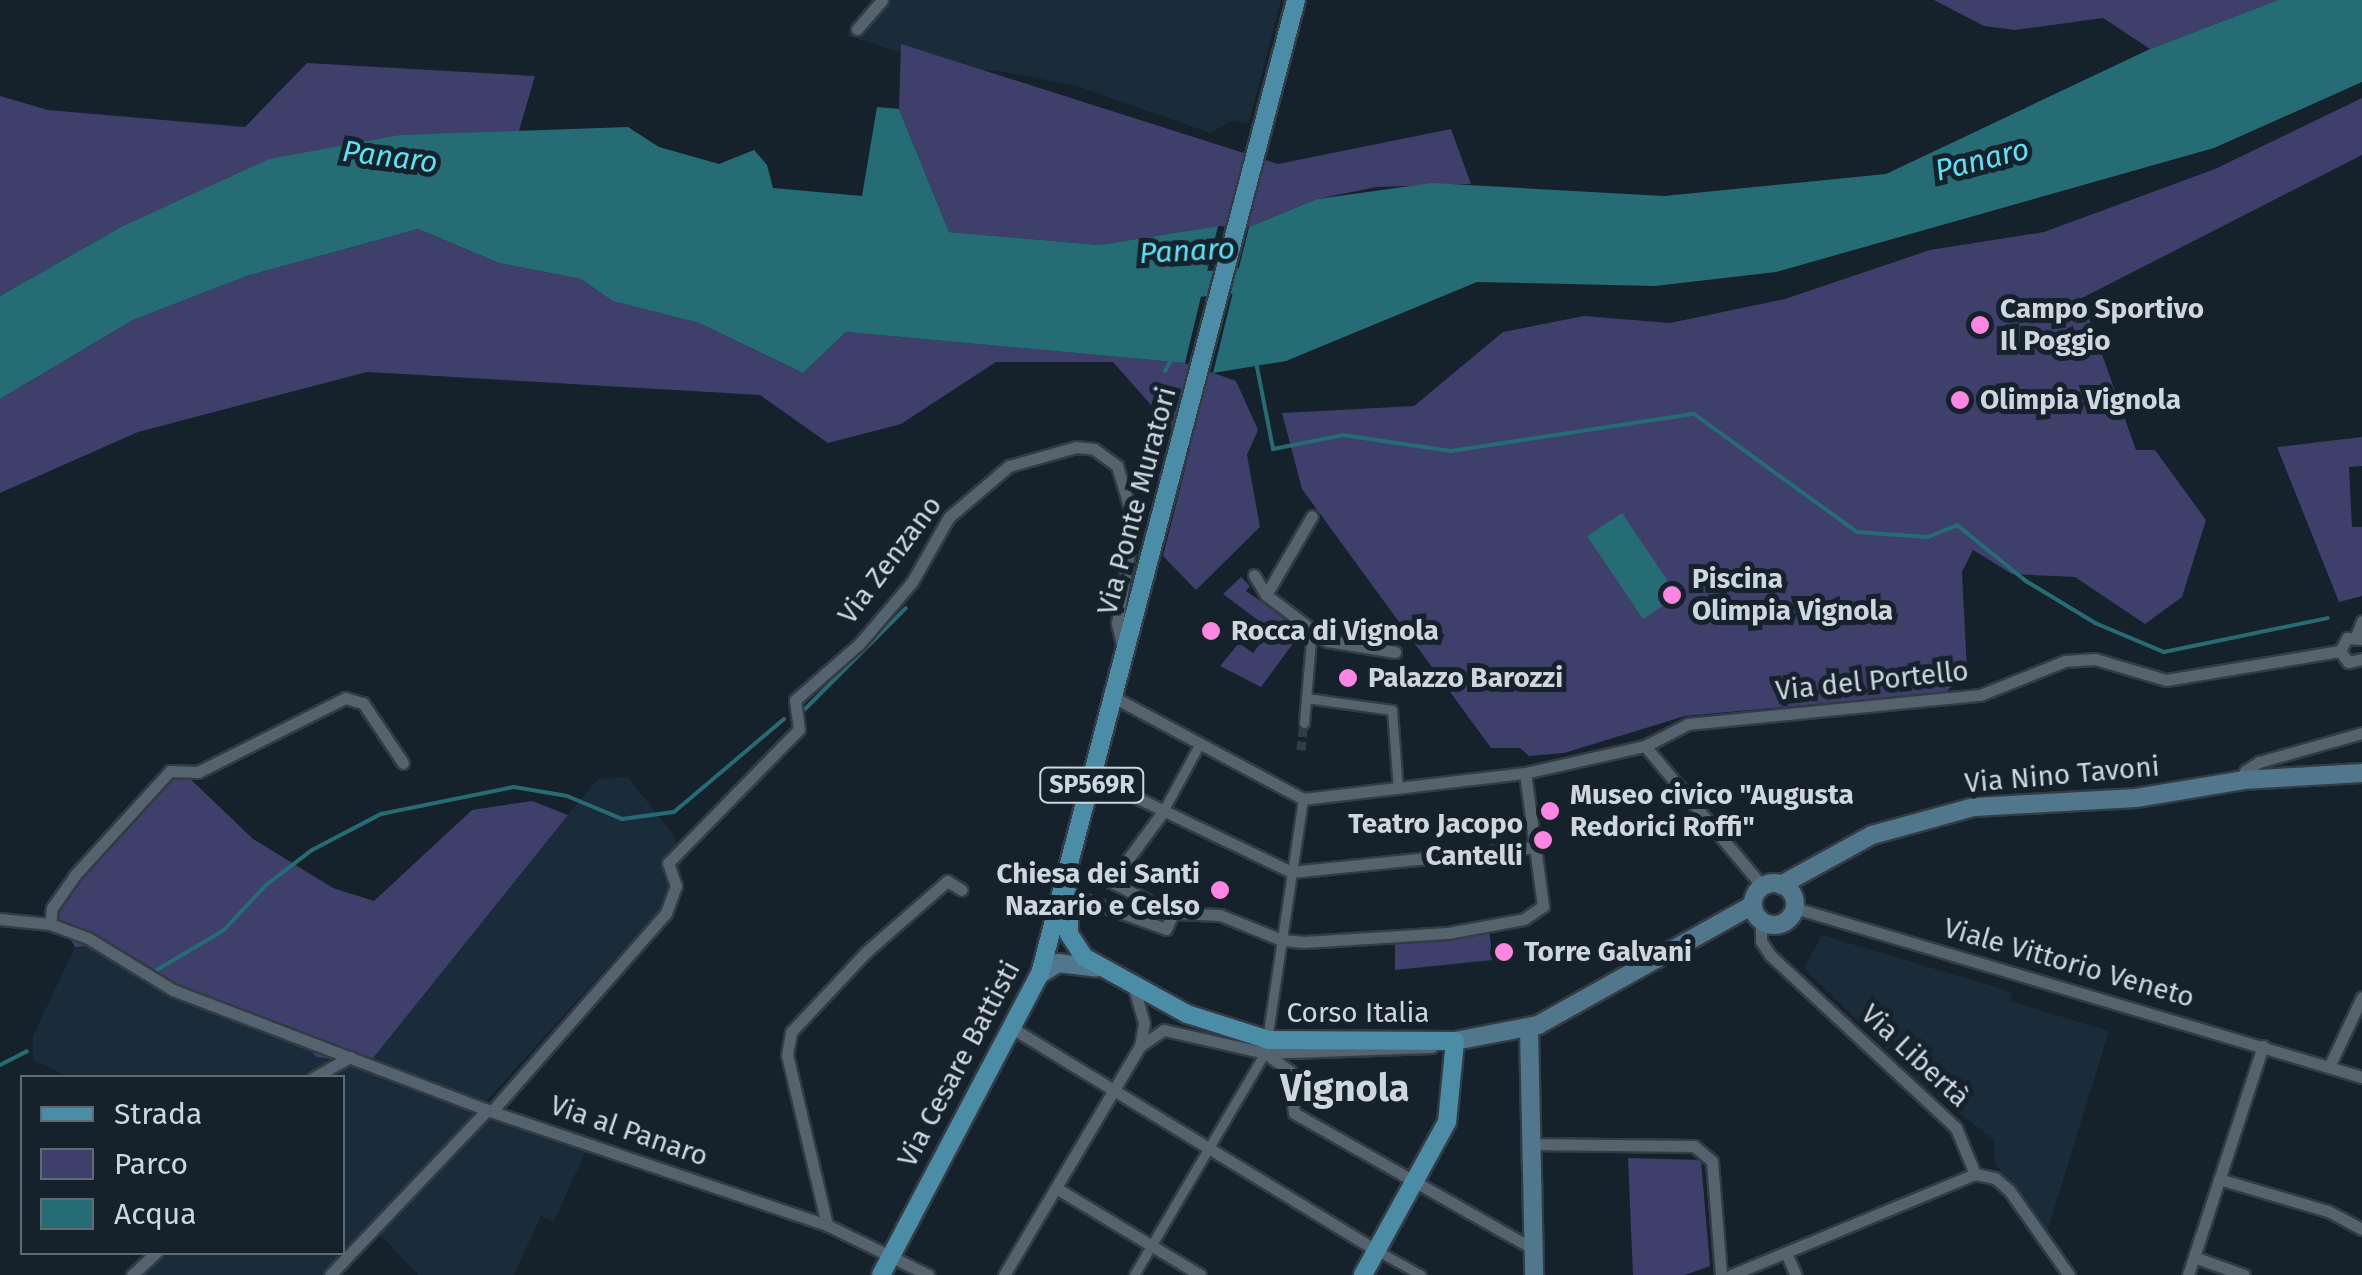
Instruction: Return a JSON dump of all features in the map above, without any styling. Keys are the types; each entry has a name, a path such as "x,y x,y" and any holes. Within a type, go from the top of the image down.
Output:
{"main road":[{"name":"Via Ponte Muratori","path":"1069,872 1296,0"},
{"name":"Via Nino Tavoni","path":"1772,886 1862,840 1936,815 2013,801 2160,796 2243,780 2362,772"},
{"name":"Corso Italia","path":"1069,872 1069,934 1096,968 1134,989 1267,1047 1456,1041 1529,1029"},
{"name":"Via Cesare Battisti","path":"881,1275 1040,974 1069,872"},
{"path":"1534,1275 1529,1029 1757,912 1772,886 1795,908 1782,924 1757,912"},
{"path":"1040,974 1058,963 1096,968"},
{"path":"1363,1275 1448,1122 1456,1041"}],"street":[{"path":"856,29 882,0"},
{"name":"Via Zenzano","path":"490,1110 666,913 676,886 668,863 799,728 796,700 860,643 912,582 950,517 1009,466 1076,447 1109,458 1130,492 1133,535 1116,623 1125,657"},
{"path":"1266,594 1312,516"},
{"path":"1254,576 1266,594 1312,624 1327,641 1395,652"},
{"path":"2362,621 2359,638 2344,640 2340,650 2348,662 2362,659"},
{"path":"1304,723 1312,624"},
{"name":"Via del Portello","path":"1303,799 1525,773 1645,746 1688,724 1980,695 2049,664 2080,659 2166,680 2340,650"},
{"path":"50,924 52,908 74,876 170,772 198,772 344,698 362,703 403,764"},
{"path":"1115,698 1198,747 1303,799 1267,1047 1214,1147 1134,1275"},
{"path":"1306,698 1392,710 1398,789"},
{"path":"2243,780 2244,770 2259,762 2362,733"},
{"path":"1645,746 1772,886"},
{"path":"1198,747 1162,812 1111,882 1173,913 1220,915 1282,940 1448,933 1524,919 1543,906 1525,773"},
{"path":"1094,777 1290,872 1536,847"},
{"path":"827,1225 787,1054 792,1032 866,952 946,881 962,890"},
{"path":"1070,894 1166,928 1173,913"},
{"name":"Viale Vittorio Veneto","path":"1795,908 2362,1077"},
{"name":"Via Libertà","path":"1757,912 1761,941 1770,955 1956,1128 1975,1174"},
{"name":"Via al Panaro","path":"0,919 50,924 88,938 174,990 490,1110 827,1225 928,1275"},
{"path":"1004,1275 1140,1046 1144,1024 1134,989"},
{"path":"2330,1067 2362,998"},
{"path":"1012,1028 1421,1275"},
{"name":"Corso Italia","path":"1140,1046 1164,1030 1180,1030 1267,1047"},
{"path":"2188,1275 2263,1046"},
{"path":"1267,1047 1290,1071 1294,1113 1534,1249"},
{"path":"318,1075 350,1057"},
{"path":"330,1275 490,1110"},
{"path":"1530,1144 1694,1146 1712,1161 1721,1275"},
{"path":"1731,1275 1975,1174 1995,1178 2009,1190 2069,1275"},
{"path":"2219,1180 2328,1211 2362,1230"},
{"path":"1056,1188 1200,1275"},
{"path":"1786,1253 1796,1275"},
{"path":"132,1275 154,1255"},
{"path":"2194,1257 2244,1275"}],"shaded area":[{"path":"879,0 1281,0 1249,123 1231,121 1210,133 1077,86 994,70 954,70 846,35"},
{"path":"628,777 672,833 681,852 680,887 479,1109 590,1141 554,1222 541,1216 514,1275 418,1275 372,1226 345,1254 345,1075 65,1075 33,1060 33,1036 75,947 107,944 199,999 528,862 598,779"},
{"path":"1822,935 2012,992 2010,1001 2109,1031 2047,1232 1995,1163 1994,1140 1925,1087 1804,968"},
{"path":"157,1255 344,1255 325,1275 134,1275"}],"green space":[{"path":"1934,0 2278,0 2150,49 2103,18 2015,30 1984,26"},
{"path":"901,44 1278,164 1451,129 1471,184 1377,187 1317,199 1249,227 1218,226 1099,245 949,232 899,109"},
{"path":"307,63 535,76 518,134 400,135 119,228 0,296 0,96 48,110 245,127"},
{"path":"2362,98 2362,155 2082,298 2136,450 2155,450 2206,520 2182,597 2145,624 2075,577 2012,574 1973,550 1962,572 1967,671 1946,692 1685,716 1564,753 1529,756 1520,748 1491,748 1302,489 1282,413 1414,406 1503,332 1584,316 1670,323 1785,299 1930,250 2044,232 2215,169"},
{"path":"418,229 499,263 581,279 614,301 699,323 803,373 846,332 1185,363 1236,381 1258,430 1247,455 1260,527 1196,590 1163,556 1190,449 1113,362 996,362 901,424 828,443 760,395 367,372 138,432 0,493 0,399 133,320 247,276"},
{"path":"2362,437 2362,466 2349,467 2352,527 2362,527 2362,596 2339,602 2277,447"},
{"path":"1241,577 1250,586 1246,591 1303,630 1261,687 1220,666 1239,643 1253,653 1271,630 1223,594"},
{"path":"181,770 253,839 333,888 374,901 472,810 532,801 568,815 369,1063 316,1057 304,1041 199,999 107,944 75,947 57,918 98,840"},
{"path":"1489,930 1493,960 1395,970 1395,942"},
{"path":"1628,1158 1701,1160 1710,1266 1685,1275 1633,1275"}],"water":[{"path":"2278,0 2362,0 2362,82 2214,148 1776,272 1655,286 1477,282 1286,361 1213,373 1249,227 1317,199 1432,183 1664,196 1886,174 2150,49"},
{"path":"877,107 899,109 949,232 1099,245 1218,226 1185,363 846,332 803,373 699,323 613,301 581,279 499,263 418,229 247,276 133,320 0,399 0,296 119,228 269,159 400,135 628,127 659,147 719,164 754,150 767,165 773,188 862,196"},
{"path":"1622,513 1678,596 1643,619 1587,536"}],"waterway":[{"name":"Panaro","path":"1172,286 1267,278"},
{"path":"1165,371 1171,360"},
{"path":"1256,362 1273,449 1343,435 1451,451 1694,414 1857,532 1928,537 1957,525 2026,581 2095,623 2164,652 2328,618"},
{"path":"804,710 906,608"},
{"path":"155,971 224,930 266,885 312,850 381,814 514,787 567,796 622,819 674,812 784,719"},
{"path":"0,1065 27,1051"}],"tunnel":[{"path":"1301,750 1304,723"}],"place":[{"name":"Campo Sportivo Il Poggio","path":"1980,325"},
{"name":"Olimpia Vignola","path":"1960,400"},
{"name":"Piscina Olimpia Vignola","path":"1672,595"},
{"name":"Rocca di Vignola","path":"1211,631"},
{"name":"Palazzo Barozzi","path":"1348,678"},
{"name":"Museo civico \"Augusta Redorici Roffi\"","path":"1550,811"},
{"name":"Teatro Jacopo Cantelli","path":"1543,840"},
{"name":"Chiesa dei Santi Nazario e Celso","path":"1220,890"},
{"name":"Torre Galvani","path":"1504,952"}],"district":[{"name":"Vignola","path":"1345,1089"}]}
